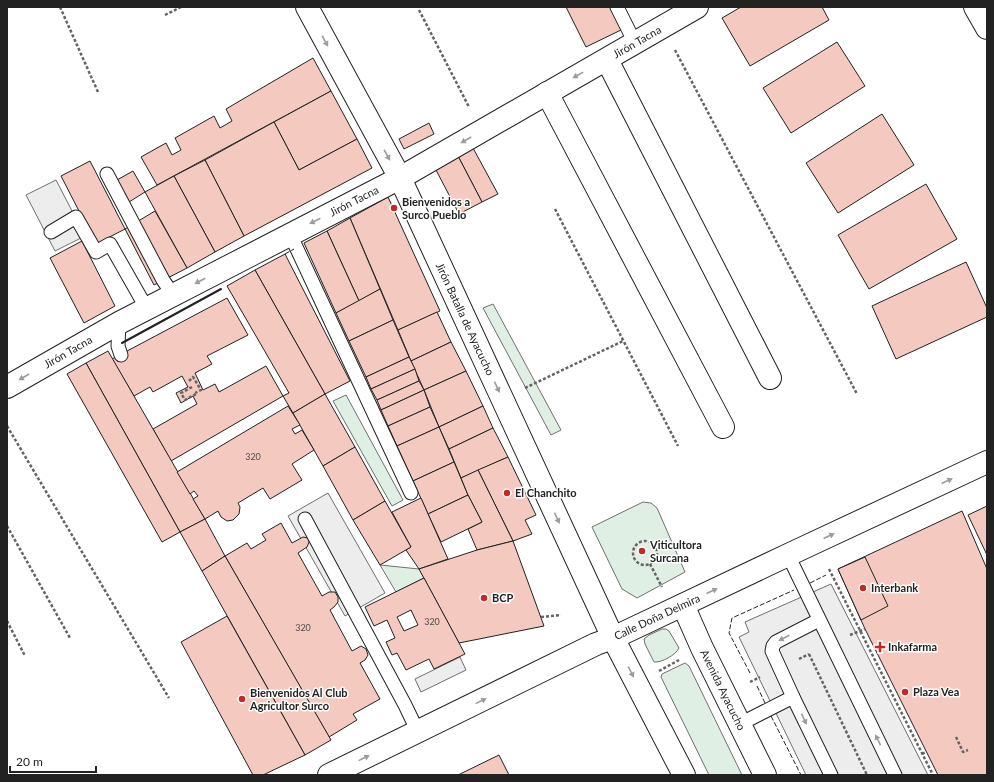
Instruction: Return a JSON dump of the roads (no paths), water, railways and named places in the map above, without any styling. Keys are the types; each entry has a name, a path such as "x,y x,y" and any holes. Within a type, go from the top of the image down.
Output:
{"street":[{"name":"Jirón Batalla de Ayacucho","path":"307,7 400,178 613,638"},
{"name":"Jirón Tacna","path":"7,387 119,323 400,178 697,7"},
{"path":"975,7 987,28"},
{"path":"607,60 770,378"},
{"path":"547,93 723,427"},
{"name":"Calle Doña Delmira","path":"329,775 596,644 613,638 987,462"},
{"name":"Avenida Ayacucho","path":"683,605 702,648 765,775"},
{"path":"613,638 684,775"}],"lane":[{"path":"617,7 635,43"},
{"path":"107,174 163,280 173,295"},
{"path":"51,232 76,217 96,252 110,244 147,309"},
{"path":"290,234 412,494"},
{"path":"119,323 118,346 121,354"},
{"path":"305,519 418,732"},
{"path":"788,555 895,775"},
{"path":"819,620 776,642 772,651 831,775"},
{"path":"740,724 794,697"}],"place":[{"name":"Bienvenidos a Surco Pueblo","path":"394,208"},
{"name":"El Chanchito","path":"507,493"},
{"name":"Viticultora Surcana","path":"642,551"},
{"name":"Interbank","path":"863,588"},
{"name":"BCP","path":"484,598"},
{"name":"Inkafarma","path":"880,647"},
{"name":"Plaza Vea","path":"905,692"},
{"name":"Bienvenidos Al Club Agricultor Surco","path":"242,699"}]}
